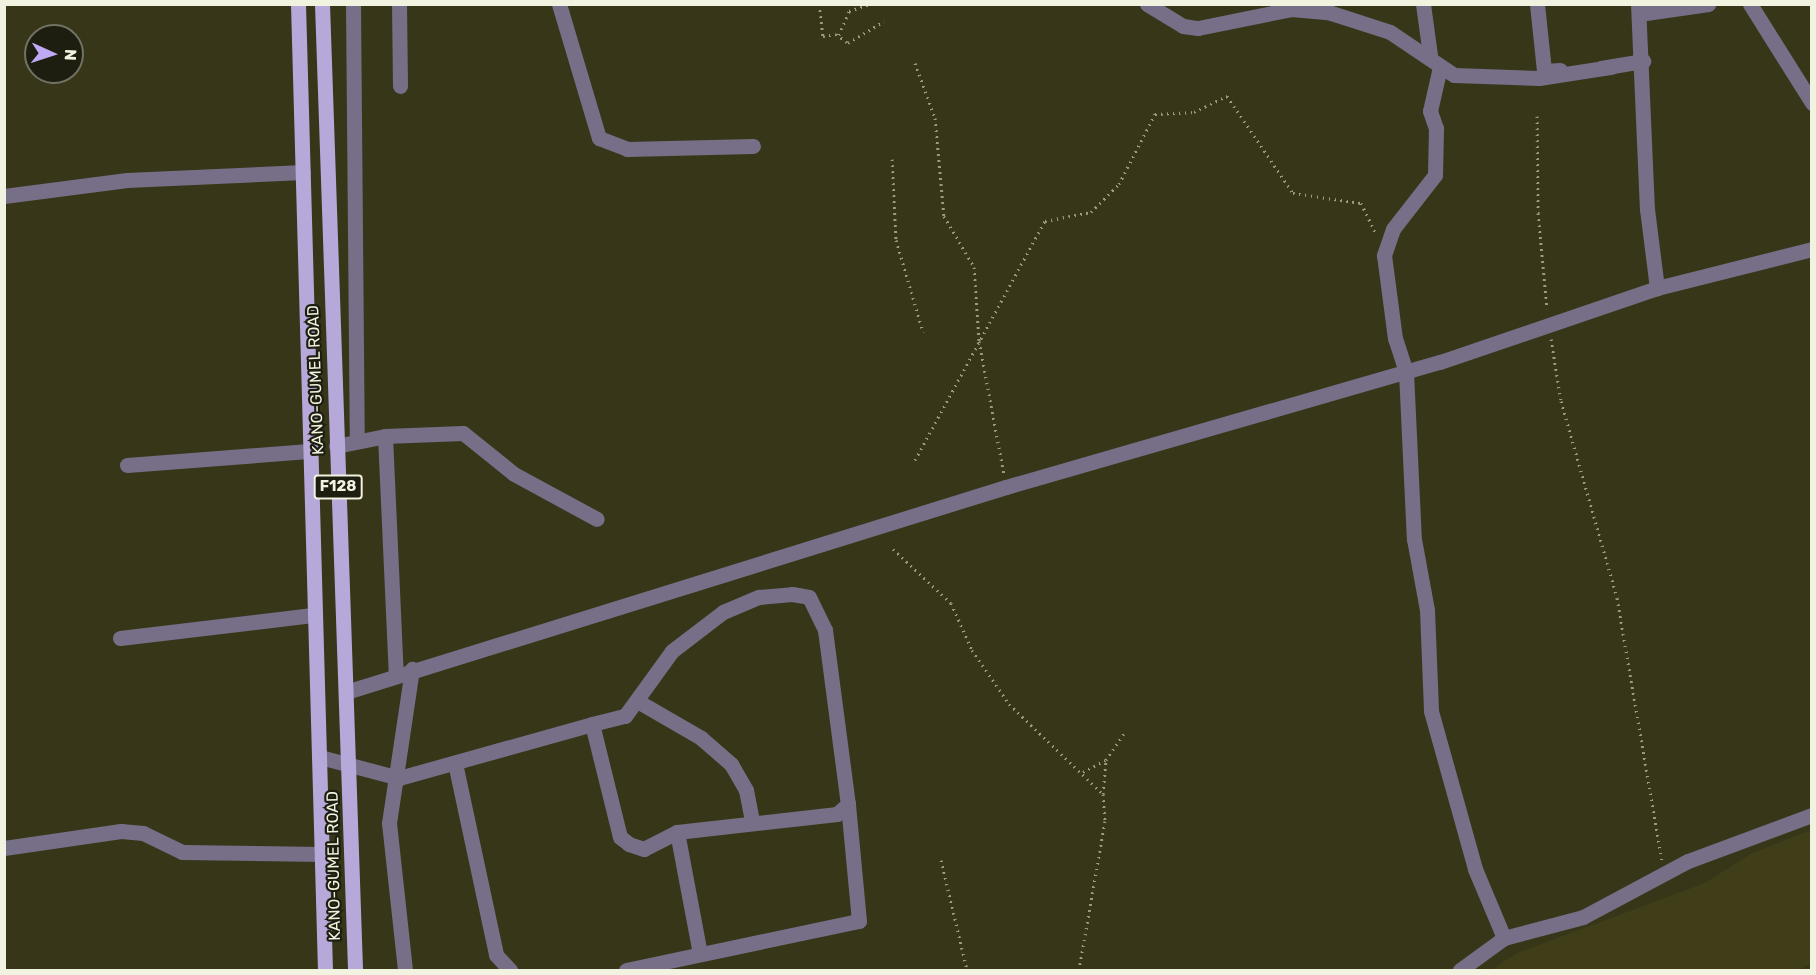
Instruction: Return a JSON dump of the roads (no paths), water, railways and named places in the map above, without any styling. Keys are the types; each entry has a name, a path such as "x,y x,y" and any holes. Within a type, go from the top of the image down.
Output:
{"main road":[{"name":"KANO-GUMEL ROAD","path":"298,4 311,451 313,615 320,757 325,970"},
{"name":"KANO-GUMEL ROAD","path":"322,4 355,970"}],"street":[{"path":"353,4 357,441"},
{"path":"399,4 400,86"},
{"path":"560,4 599,138 627,149 753,146"},
{"path":"1147,4 1183,26 1198,28 1291,9 1328,12 1390,32 1454,75 1491,80 1539,78 1643,61"},
{"path":"1424,4 1435,61 1430,111 1436,128 1435,175 1384,249 1395,338 1406,372 1414,539 1427,610 1431,711 1475,869 1504,938"},
{"path":"1531,4 1539,78"},
{"path":"1537,4 1544,71 1611,67"},
{"path":"1657,288 1647,209 1643,61 1639,9 1708,4"},
{"path":"1750,4 1812,103"},
{"path":"4,196 127,180 303,171"},
{"path":"346,692 412,669 459,659 1006,488 1406,372 1549,322 1657,288 1812,249"},
{"path":"336,446 385,436 463,433 514,474 597,519"},
{"path":"385,436 396,674"},
{"path":"127,465 311,451"},
{"path":"320,757 399,778 625,716 639,702 672,651 723,612 759,597 809,597 825,630 848,804 859,921 633,970"},
{"path":"120,638 313,615"},
{"path":"405,970 388,823 399,778 412,669"},
{"path":"639,702 701,738 730,764 746,790 752,822"},
{"path":"592,724 620,837 644,849 677,832 837,814 848,804"},
{"path":"455,763 496,956 510,970"},
{"path":"1460,970 1504,938 1583,917 1664,874 1812,814"},
{"path":"4,848 121,831 143,833 182,852 323,854"},
{"path":"677,832 700,954"}]}
